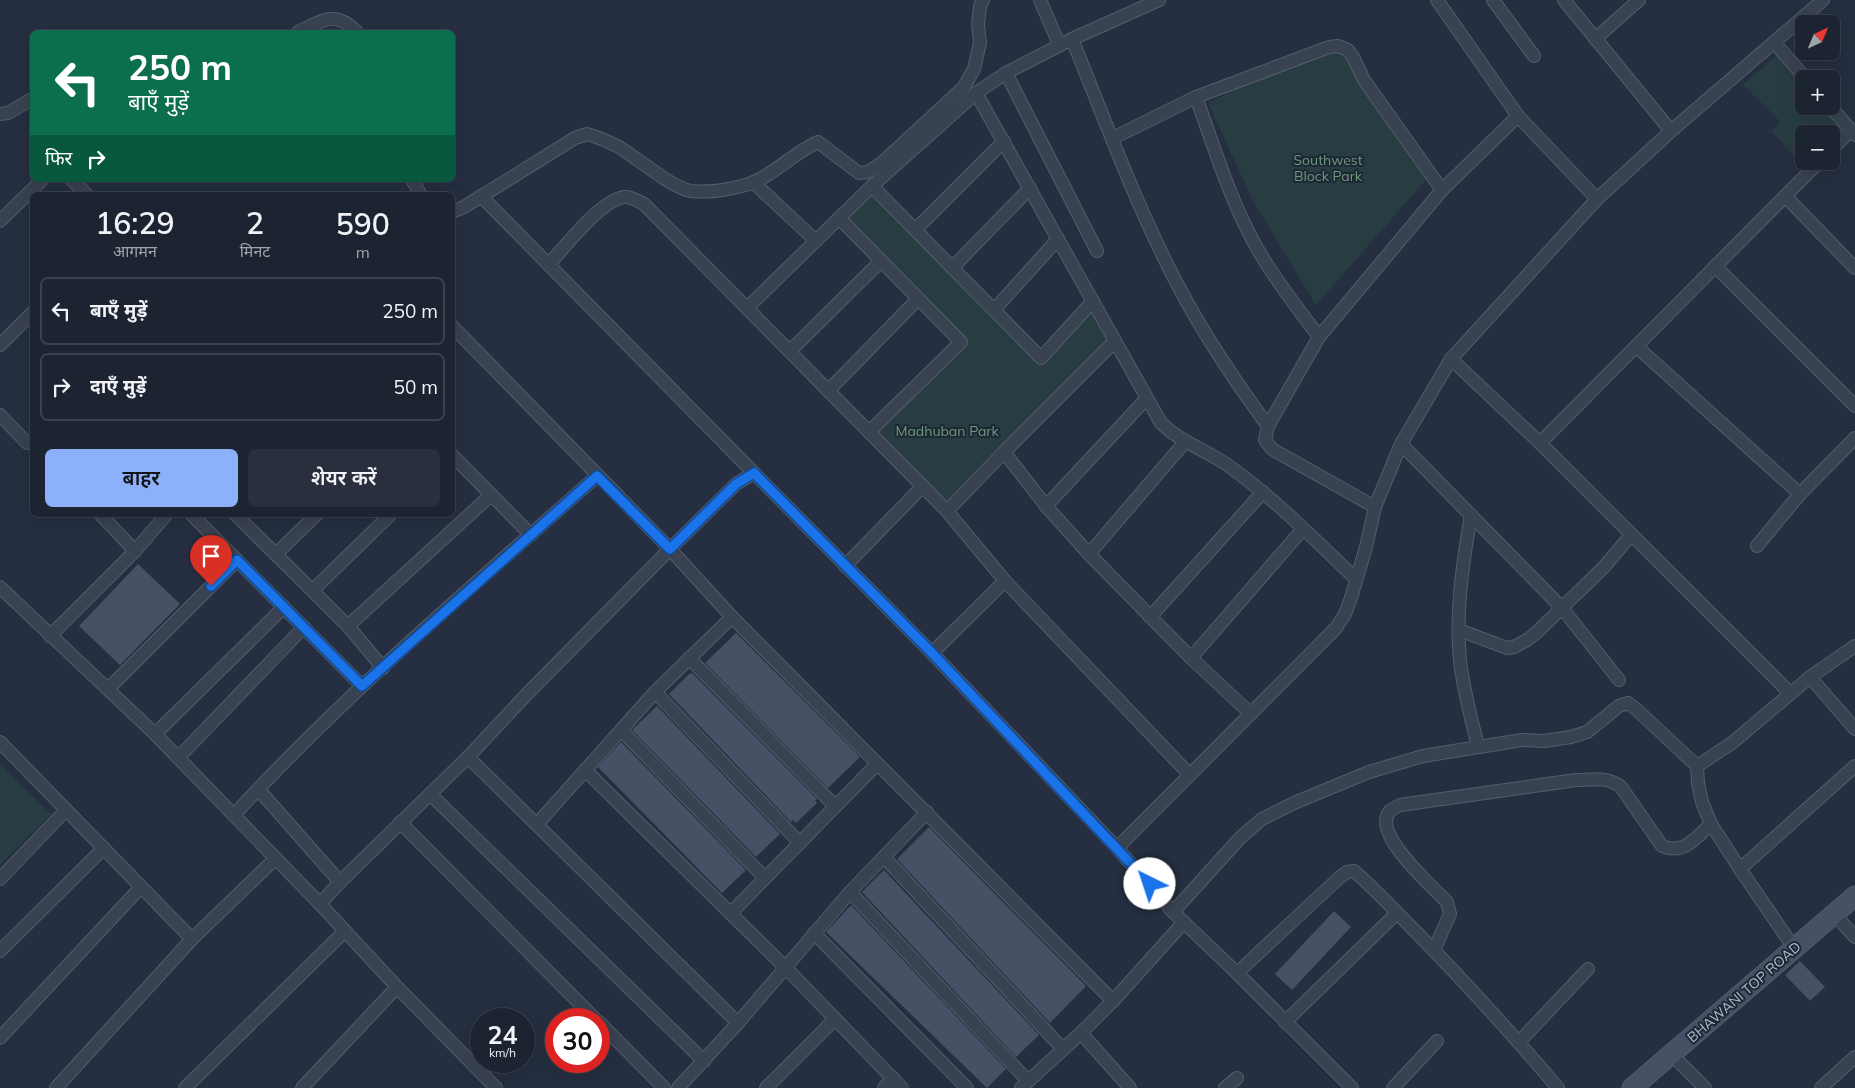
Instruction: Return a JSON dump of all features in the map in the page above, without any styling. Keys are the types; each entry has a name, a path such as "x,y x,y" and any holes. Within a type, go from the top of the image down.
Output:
{"street":[{"path":"455,211 575,138 587,134 619,147 665,179 690,191 711,191 754,182 804,148 818,142 859,173 868,172 882,162 964,87 974,69 980,43 978,24 980,6 983,0"},
{"path":"1040,0 1059,44"},
{"path":"747,308 872,186 976,93 1006,73 1136,4 1158,0"},
{"path":"1436,0 1518,116 1597,199"},
{"path":"1492,0 1534,56"},
{"path":"1564,0 1671,131"},
{"path":"1595,39 1639,0"},
{"path":"1117,848 1336,628 1345,614 1366,547 1375,507 1401,444 1451,359 1597,199 1671,131 1823,0"},
{"path":"303,30 331,18 341,20 354,30"},
{"path":"1072,39 1132,188 1168,266 1221,360 1268,426"},
{"path":"1774,42 1798,70"},
{"path":"1112,138 1196,97 1329,47 1338,46 1348,50 1354,57 1364,80 1442,190"},
{"path":"1006,73 1097,251"},
{"path":"976,93 1161,423 1172,434 1210,453 1263,492 1356,579"},
{"path":"1196,97 1232,197 1248,232 1287,294 1319,337"},
{"path":"0,114 8,113 30,100"},
{"path":"1838,115 1853,132 1840,143"},
{"path":"1375,507 1272,449 1265,440 1268,426 1319,337 1442,190 1518,116"},
{"path":"915,230 1004,141"},
{"path":"1540,442 1811,170"},
{"path":"0,221 40,182"},
{"path":"74,182 84,192"},
{"path":"754,182 816,241"},
{"path":"872,186 1041,358 1093,301"},
{"path":"952,268 1030,188"},
{"path":"481,196 932,653 1117,848 1173,912 1352,1088"},
{"path":"549,264 602,208 615,199 628,196 644,204 947,511 1005,581 1189,774"},
{"path":"1785,196 1855,268"},
{"path":"839,218 960,342 869,432"},
{"path":"994,310 1058,239"},
{"path":"790,351 881,261"},
{"path":"1715,266 1855,406"},
{"path":"828,390 918,299"},
{"path":"0,345 30,315"},
{"path":"455,329 670,549 732,617 1113,1001"},
{"path":"947,511 1115,341"},
{"path":"1636,346 1800,494"},
{"path":"1451,359 1540,442 1790,694"},
{"path":"1046,506 1147,398"},
{"path":"0,416 30,442"},
{"path":"1757,546 1800,494 1855,438"},
{"path":"1089,554 1186,442"},
{"path":"1401,444 1562,608 1619,680"},
{"path":"1004,452 1046,506 1089,554 1191,658 1251,714"},
{"path":"455,458 531,535"},
{"path":"320,904 400,822 468,757 533,687 670,549 736,484 754,473"},
{"path":"234,815 362,686 597,476"},
{"path":"845,566 923,486"},
{"path":"1150,617 1263,492"},
{"path":"348,626 491,495"},
{"path":"1471,515 1465,554 1459,630 1462,678 1478,746"},
{"path":"103,517 136,551"},
{"path":"50,636 136,551 164,517"},
{"path":"194,517 362,686"},
{"path":"239,517 348,626 383,668"},
{"path":"276,554 314,517"},
{"path":"313,590 388,517"},
{"path":"1191,658 1303,529"},
{"path":"1459,630 1507,648 1514,647 1527,640 1604,567 1631,535"},
{"path":"108,689 237,560"},
{"path":"932,653 1005,581"},
{"path":"0,587 155,734 496,1088"},
{"path":"155,734 284,607"},
{"path":"538,823 655,692 732,617"},
{"path":"178,758 304,627"},
{"path":"1697,766 1732,743 1810,677 1855,646"},
{"path":"689,658 835,806"},
{"path":"1810,677 1855,729"},
{"path":"655,692 800,843"},
{"path":"1173,912 1241,836 1262,819 1275,812 1326,789 1393,764 1423,756 1522,740 1544,741 1571,737 1586,732 1619,706 1628,704 1636,709 1697,766 1702,802 1711,824 1794,948"},
{"path":"621,730 765,878"},
{"path":"0,742 192,939"},
{"path":"468,757 538,823 738,1023"},
{"path":"731,913 877,764"},
{"path":"1740,869 1855,766"},
{"path":"585,770 786,968 902,1088"},
{"path":"1434,950 1448,922 1449,908 1447,902 1398,850 1386,832 1386,820 1390,811 1400,805 1576,780 1602,779 1614,781 1621,787 1662,846 1670,850 1685,848 1711,824"},
{"path":"258,789 340,882"},
{"path":"430,794 704,1061"},
{"path":"0,879 66,810"},
{"path":"678,1088 738,1023 850,892 927,812"},
{"path":"400,822 584,1008"},
{"path":"0,951 104,848"},
{"path":"884,857 1063,1050"},
{"path":"56,1088 192,939 276,859"},
{"path":"1237,973 1347,872 1354,871 1434,950 1519,1042 1558,1088"},
{"path":"0,1038 141,887"},
{"path":"850,892 1024,1085 1113,1001 1184,922"},
{"name":"BHAWANI TOP ROAD","path":"1632,1088 1855,896"},
{"path":"1285,1022 1397,913"},
{"path":"1835,915 1855,937"},
{"path":"185,1088 344,932"},
{"path":"814,933 967,1088"},
{"path":"1519,1042 1588,969"},
{"path":"302,1088 397,987"},
{"path":"766,1088 835,1019"},
{"path":"610,1033 664,1088"},
{"path":"1081,1033 1130,1088"},
{"path":"1393,1088 1437,1041"},
{"path":"1672,1055 1705,1088"},
{"path":"1821,1088 1855,1057"},
{"path":"312,1078 321,1088"},
{"path":"884,1088 894,1078"},
{"path":"1225,1088 1237,1078"}],"green space":[{"name":"Southwest Block Park","path":"1336,40 1432,173 1316,305 1254,203 1208,103"},
{"path":"1782,51 1797,70 1795,70 1795,115 1839,115 1846,123 1840,129 1840,125 1795,125 1795,157 1771,131 1781,122 1743,85"},
{"name":"Madhuban Park","path":"872,186 1041,358 1093,301 1115,341 947,511 869,432 960,342 839,218"},
{"path":"0,764 51,814 0,865"}],"building":[{"path":"138,564 180,604 120,665 79,626"},
{"path":"736,633 860,757 828,788 705,663"},
{"path":"690,673 817,799 815,801 817,803 796,823 793,820 791,822 669,694"},
{"path":"657,706 780,834 756,857 632,730"},
{"path":"621,742 745,869 722,893 598,767"},
{"path":"929,827 1086,986 1050,1023 897,859"},
{"path":"884,870 1039,1035 1016,1057 862,892"},
{"path":"851,905 1006,1069 987,1088 826,932"},
{"path":"1334,911 1351,927 1292,990 1275,974"},
{"path":"1800,961 1825,987 1810,1001 1785,975"}],"route":[{"path":"211,586 237,560 362,686 597,476 670,549 736,484 754,473 932,653 1150,884"}]}
